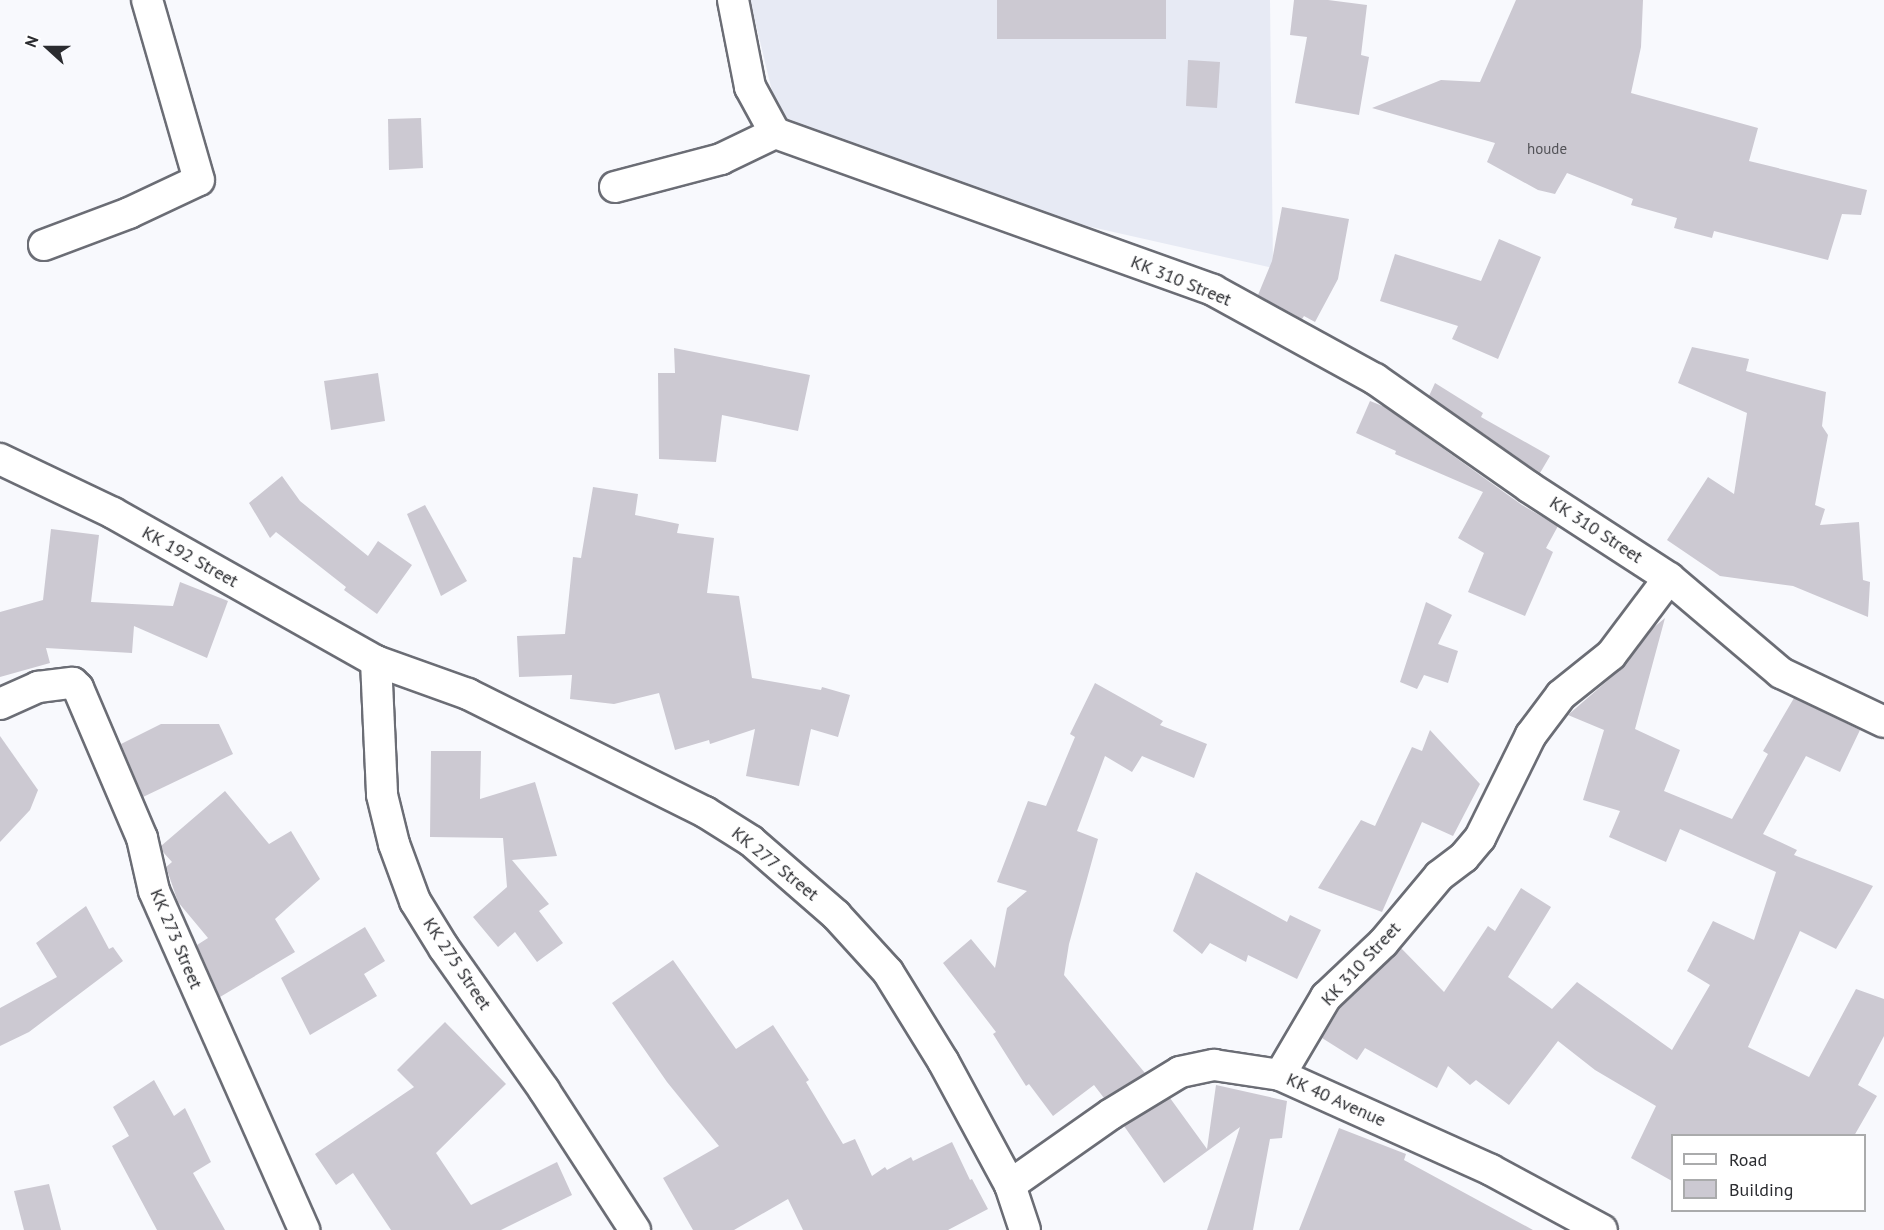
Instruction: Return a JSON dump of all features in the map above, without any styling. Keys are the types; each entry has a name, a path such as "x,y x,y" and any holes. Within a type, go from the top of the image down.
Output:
{"street":[{"path":"44,245 129,213 199,180 147,0"},
{"path":"615,187 721,159 775,133 750,87 733,0"},
{"name":"KK 310 Street","path":"775,133 1213,290 1375,379 1529,487 1669,578 1780,674 1884,722"},
{"name":"KK 192 Street","path":"0,459 113,513 376,661"},
{"name":"KK 310 Street","path":"1280,1075 1326,998 1383,944 1439,876 1464,857 1480,838 1531,735 1561,695 1611,654 1669,578"},
{"name":"KK 277 Street","path":"376,661 468,694 705,812 751,841 836,915 888,972 943,1061 1010,1185 1025,1230"},
{"name":"KK 275 Street","path":"376,661 382,795 394,843 415,900 444,948 544,1090 634,1230"},
{"name":"KK 273 Street","path":"0,704 38,687 73,683 78,688 142,838 154,891 304,1230"},
{"name":"KK 40 Avenue","path":"1010,1185 1111,1114 1180,1072 1214,1065 1280,1075 1491,1170 1602,1230"}],"shaded area":[{"path":"750,0 1270,0 1273,268 1016,210 778,116"}],"building":[{"path":"997,0 1166,0 1166,39 997,39"},
{"path":"1294,0 1328,0 1367,5 1361,55 1369,57 1359,115 1295,103 1307,37 1290,35"},
{"path":"1516,0 1643,0 1641,47 1631,93 1758,128 1749,161 1867,190 1861,215 1842,214 1828,260 1714,231 1712,238 1674,228 1677,218 1631,205 1633,199 1567,173 1555,194 1538,190 1487,162 1495,143 1372,108 1441,80 1480,82"},
{"path":"1188,60 1220,62 1217,108 1186,106"},
{"path":"421,118 423,168 389,170 388,119"},
{"path":"1282,207 1349,219 1338,279 1315,322 1304,316 1302,319 1258,295 1272,261"},
{"path":"1499,239 1541,257 1498,359 1452,339 1458,326 1380,301 1395,254 1481,281"},
{"path":"1692,347 1749,359 1746,371 1826,392 1822,426 1828,435 1815,505 1825,509 1820,525 1859,522 1863,580 1870,582 1868,617 1793,586 1720,576 1667,540 1708,477 1734,494 1747,413 1678,383"},
{"path":"674,348 810,375 798,431 722,415 716,462 659,459 658,373 675,373"},
{"path":"378,373 385,421 331,430 324,381"},
{"path":"1435,383 1483,413 1481,417 1550,456 1540,473 1429,396"},
{"path":"1370,401 1385,407 1522,505 1558,526 1546,548 1553,552 1525,616 1468,592 1484,553 1458,538 1483,492 1395,454 1396,451 1356,433"},
{"path":"282,476 300,501 368,556 378,541 412,565 377,614 344,590 346,587 276,532 270,538 249,503"},
{"path":"593,487 638,494 635,515 679,524 677,533 714,538 707,593 739,596 752,678 821,690 822,687 850,695 838,737 811,729 799,786 746,776 755,729 710,744 709,740 675,750 659,693 614,704 570,699 572,675 519,677 517,636 565,634 573,557 581,558"},
{"path":"425,505 467,581 441,596 407,514"},
{"path":"51,529 99,535 91,602 173,606 180,582 228,601 207,658 134,626 132,653 46,648 50,663 0,677 0,612 43,600"},
{"path":"1426,602 1452,615 1438,644 1458,651 1448,683 1424,675 1417,689 1400,682"},
{"path":"1665,618 1635,729 1680,750 1664,791 1732,819 1768,754 1763,751 1794,698 1860,730 1840,772 1806,756 1763,834 1797,850 1794,855 1873,886 1836,949 1800,931 1748,1047 1809,1077 1856,989 1884,999 1884,1036 1858,1085 1877,1096 1855,1134 1671,1134 1671,1180 1631,1158 1656,1106 1595,1070 1558,1041 1509,1105 1476,1080 1470,1085 1448,1066 1437,1088 1365,1048 1357,1060 1322,1038 1340,1008 1401,948 1444,992 1488,926 1495,931 1521,888 1551,907 1508,977 1552,1009 1577,982 1672,1050 1710,985 1687,971 1713,921 1754,940 1776,872 1680,829 1666,862 1609,837 1620,811 1583,800 1604,730 1568,715 1622,668 1653,628"},
{"path":"1095,683 1163,721 1160,725 1207,744 1194,778 1142,756 1132,772 1105,756 1077,831 1098,839 1069,944 1064,975 1145,1073 1104,1098 1094,1085 1053,1116 1029,1084 1026,1086 993,1034 996,1032 943,963 971,939 995,968 1007,908 1027,891 997,882 1028,801 1046,806 1075,737 1070,734"},
{"path":"161,724 219,724 233,754 143,797 121,744"},
{"path":"1430,730 1480,784 1453,836 1422,822 1382,912 1318,888 1361,820 1375,826 1412,747 1422,751"},
{"path":"0,736 38,790 30,810 0,842"},
{"path":"431,751 481,751 480,799 535,782 557,856 512,860 549,904 539,911 563,943 537,962 515,932 498,947 473,917 507,887 503,838 430,837"},
{"path":"225,791 269,844 291,831 320,879 275,919 295,952 220,997 197,945 208,938 178,902 166,867 172,862 161,846"},
{"path":"1196,872 1287,922 1290,915 1321,930 1297,979 1248,955 1246,962 1210,943 1202,954 1173,931"},
{"path":"86,906 109,949 113,947 123,961 29,1032 0,1046 0,1008 57,977 36,943"},
{"path":"365,927 385,961 364,974 377,996 310,1035 281,978"},
{"path":"673,960 736,1049 773,1025 809,1080 806,1082 843,1144 855,1139 872,1176 885,1167 887,1170 911,1157 913,1161 952,1142 970,1180 972,1179 988,1209 948,1230 803,1230 788,1199 734,1230 693,1230 663,1178 719,1146 667,1082 612,1003"},
{"path":"445,1022 506,1084 436,1153 471,1205 557,1162 572,1195 501,1230 391,1230 353,1173 336,1185 315,1154 414,1087 397,1070"},
{"path":"154,1080 174,1116 185,1108 211,1162 193,1173 225,1230 157,1230 112,1146 129,1136 113,1107"},
{"path":"1216,1085 1287,1101 1282,1138 1270,1139 1253,1230 1207,1230 1240,1127 1164,1183 1124,1126 1170,1098 1207,1149"},
{"path":"1339,1128 1406,1154 1404,1160 1533,1230 1299,1230"},
{"path":"49,1184 61,1230 24,1230 14,1191"}]}
